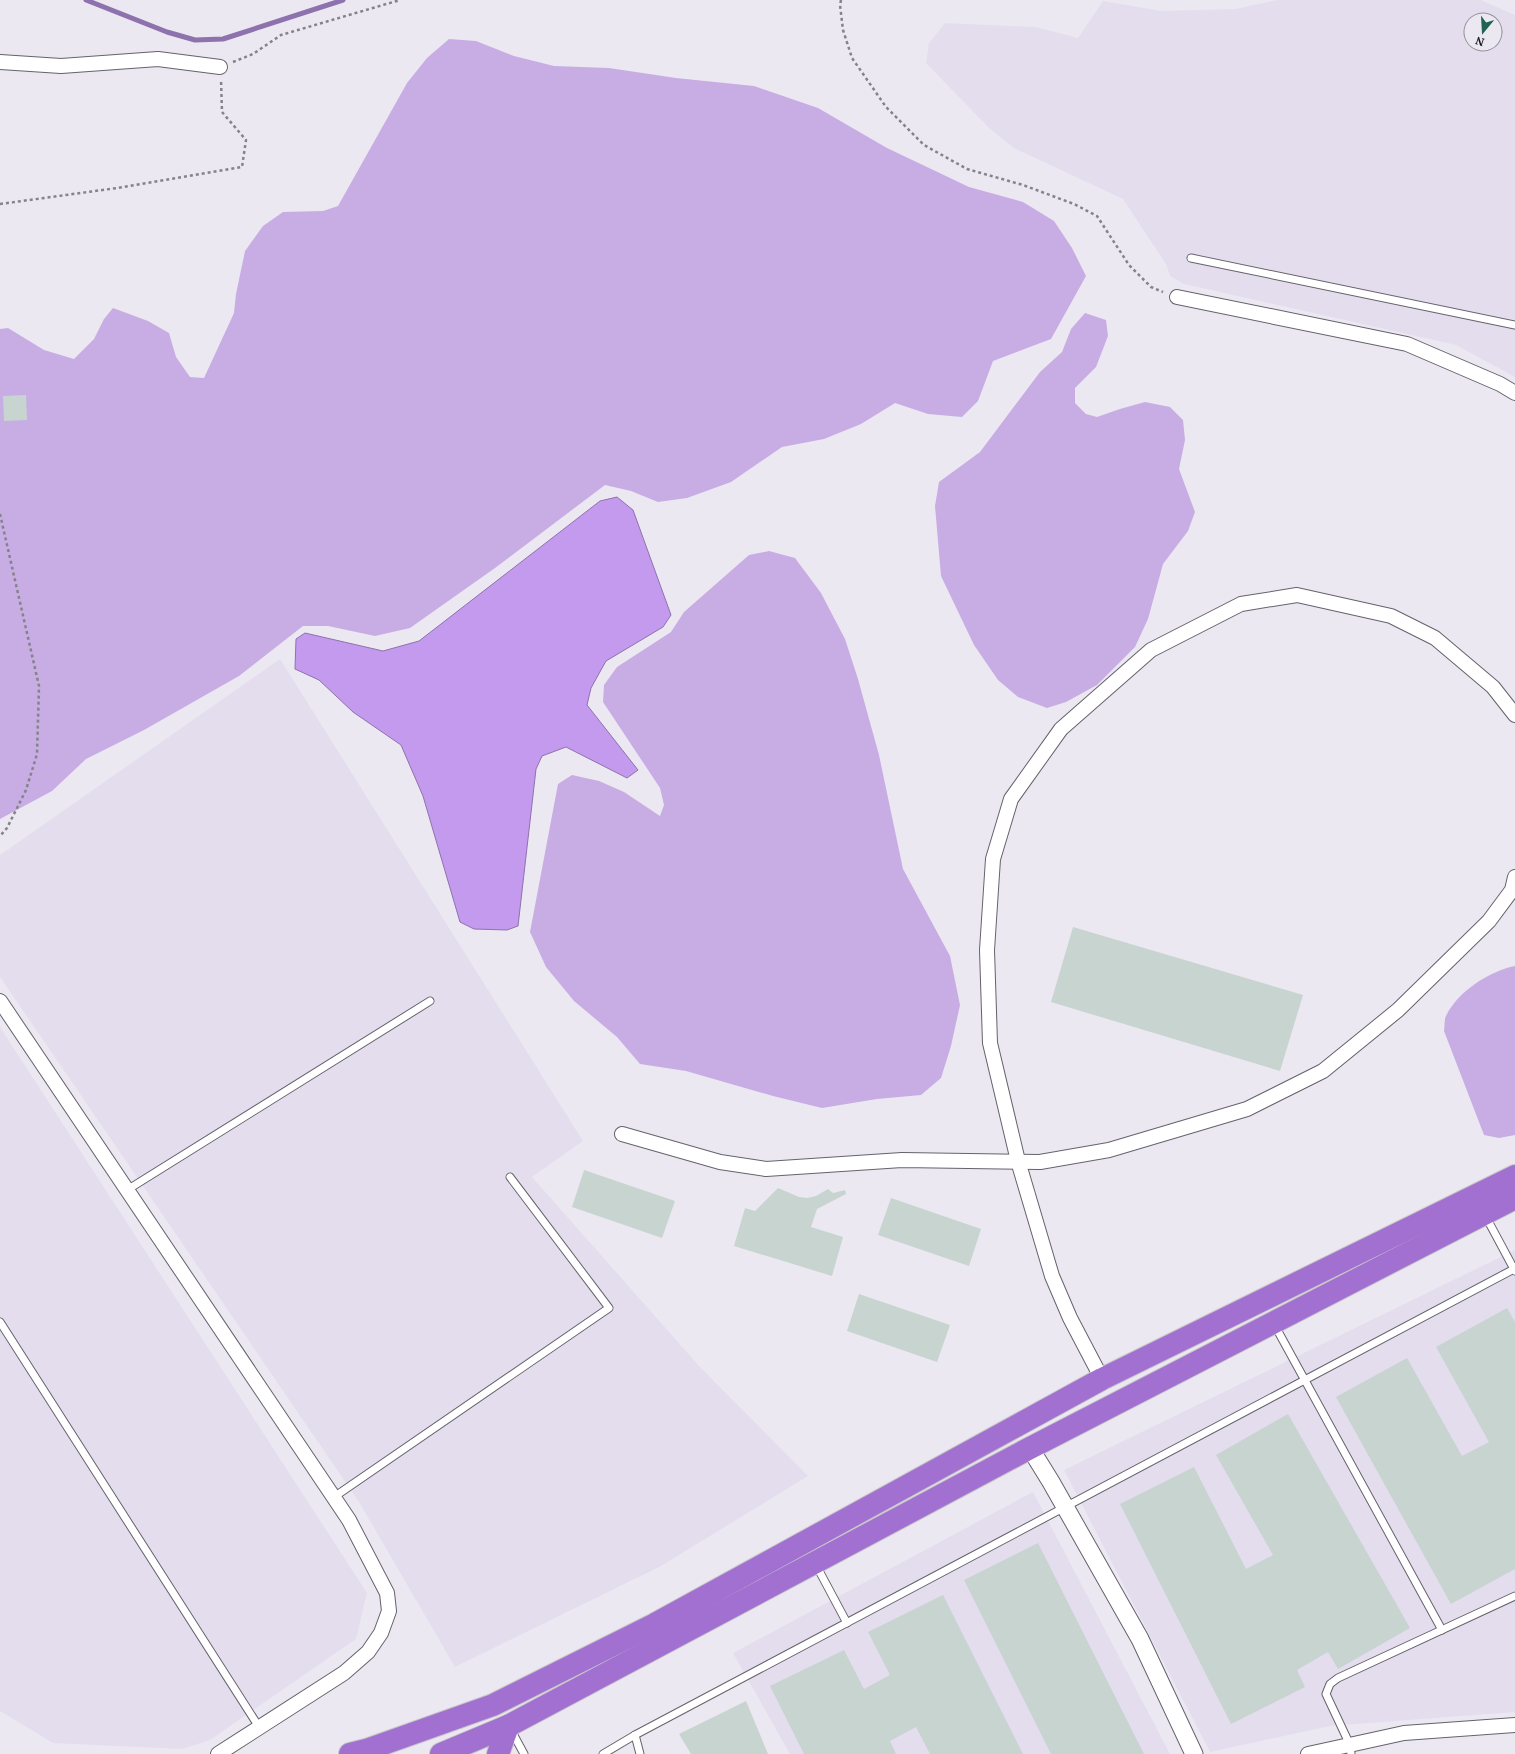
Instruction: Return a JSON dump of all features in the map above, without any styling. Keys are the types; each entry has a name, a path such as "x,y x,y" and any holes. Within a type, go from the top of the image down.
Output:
{"highway":[{"path":"350,1754 366,1750 493,1705 656,1624 1102,1379 1515,1176"},
{"path":"442,1754 508,1726 1030,1448 1515,1198"},
{"path":"498,1754 508,1726"}],"street":[{"path":"0,62 61,66 158,59 220,67"},
{"path":"1176,297 1407,344 1500,384 1515,393"},
{"path":"1102,1379 1070,1318 1052,1276 1018,1161 990,1043 987,950 993,859 1011,799 1061,729 1151,650 1241,604 1297,594 1391,616 1435,638 1493,687 1515,715"},
{"path":"622,1134 720,1162 766,1169 902,1160 1040,1162 1109,1150 1247,1108 1323,1071 1398,1010 1489,921 1512,890 1515,877"},
{"path":"0,1001 334,1497 349,1520 387,1593 389,1612 381,1633 368,1652 350,1668 218,1754"},
{"path":"1030,1448 1066,1507 1140,1639 1194,1754"},
{"path":"1308,1754 1351,1749 1404,1733 1515,1725"}],"lane":[{"path":"1191,258 1515,325"},
{"path":"127,1190 430,1001"},
{"path":"334,1497 609,1308 510,1177"},
{"path":"603,1754 847,1623 1514,1270 1484,1214"},
{"path":"0,1322 259,1727"},
{"path":"1273,1322 1442,1630"},
{"path":"815,1563 847,1623"},
{"path":"1351,1749 1326,1694 1330,1684 1338,1678 1515,1596"},
{"path":"508,1726 524,1754"},
{"path":"635,1736 640,1754"}],"path":[{"path":"0,204 117,188 242,167 246,140 222,112 220,67 253,54 281,35 400,0"},
{"path":"841,0 840,5 843,30 852,58 886,107 924,145 967,169 1023,185 1074,204 1097,216 1129,265 1151,287 1176,297"},
{"path":"0,514 39,686 37,754 26,790 7,828 0,836"}],"shaded area":[{"path":"1277,0 1481,0 1515,15 1515,377 1456,345 1184,284 1170,276 1166,264 1123,199 1014,148 989,128 926,63 929,43 945,23 1036,27 1078,38 1103,1 1161,11 1236,9"},
{"path":"449,39 476,41 514,56 554,66 609,68 676,78 754,86 818,108 887,148 969,187 1023,202 1054,221 1072,248 1086,276 1051,339 993,361 978,401 962,417 928,414 895,403 861,424 824,439 782,447 731,482 687,498 658,502 631,491 605,485 495,568 410,628 375,636 328,626 303,626 239,676 144,730 86,759 52,791 0,819 0,329 8,328 44,350 74,359 94,339 104,319 113,308 148,321 169,333 176,357 190,377 204,378 234,313 236,294 245,251 263,226 283,212 323,211 338,206 407,83 427,58"},
{"path":"1085,313 1106,320 1108,336 1096,367 1075,388 1075,403 1086,414 1097,417 1145,402 1170,407 1183,420 1185,440 1179,469 1195,512 1188,531 1163,564 1148,619 1135,647 1097,685 1066,702 1047,708 1018,697 998,680 974,645 941,576 935,506 939,482 980,452 1040,372 1062,352 1071,329"},
{"path":"617,497 633,510 671,615 663,627 606,661 591,688 587,705 638,770 627,778 566,747 542,756 536,769 518,926 507,930 474,929 460,922 423,796 401,745 353,712 319,680 295,669 296,639 305,633 383,651 419,641 600,501"},
{"path":"769,551 795,558 821,593 845,639 858,679 879,755 903,869 950,956 960,1005 951,1046 941,1078 921,1095 877,1099 822,1108 773,1096 686,1071 640,1064 617,1037 574,1001 546,967 530,932 558,784 572,775 599,781 624,792 660,816 664,805 660,788 603,702 604,685 617,667 671,632 684,612 749,555"},
{"path":"280,659 583,1141 532,1177 700,1367 808,1476 661,1566 455,1667 359,1502 0,977 0,855"},
{"path":"1515,966 1515,1135 1499,1138 1484,1135 1444,1031 1446,1016 1458,998 1485,977 1495,972"},
{"path":"0,1027 367,1593 356,1639 210,1740 182,1749 53,1743 0,1711"},
{"path":"1515,1250 1515,1712 1330,1726 1210,1752 1064,1470"},
{"path":"1033,1492 1170,1754 790,1754 733,1653"}],"building":[{"path":"26,395 27,420 4,421 3,396"},
{"path":"1073,927 1303,995 1280,1071 1051,1002"},
{"path":"584,1170 675,1201 662,1238 572,1207"},
{"path":"778,1188 799,1197 807,1198 816,1196 828,1189 833,1193 845,1190 846,1194 817,1209 811,1227 843,1237 832,1276 734,1246 745,1208 755,1211"},
{"path":"891,1198 981,1229 969,1266 878,1235"},
{"path":"859,1294 950,1325 937,1362 847,1331"},
{"path":"1507,1308 1515,1322 1515,1569 1451,1604 1336,1397 1407,1358 1462,1456 1489,1442 1436,1347"},
{"path":"1288,1414 1410,1628 1338,1669 1328,1652 1297,1670 1305,1687 1231,1724 1120,1504 1194,1467 1246,1569 1273,1555 1216,1455"},
{"path":"1038,1543 1144,1754 1051,1754 964,1580"},
{"path":"943,1595 1023,1754 930,1754 916,1727 890,1741 896,1754 804,1754 770,1686 844,1650 864,1689 890,1675 868,1632"},
{"path":"746,1701 768,1754 691,1754 679,1734"}],"waterway":[{"path":"86,0 167,32 195,40 223,39 343,0"}]}
